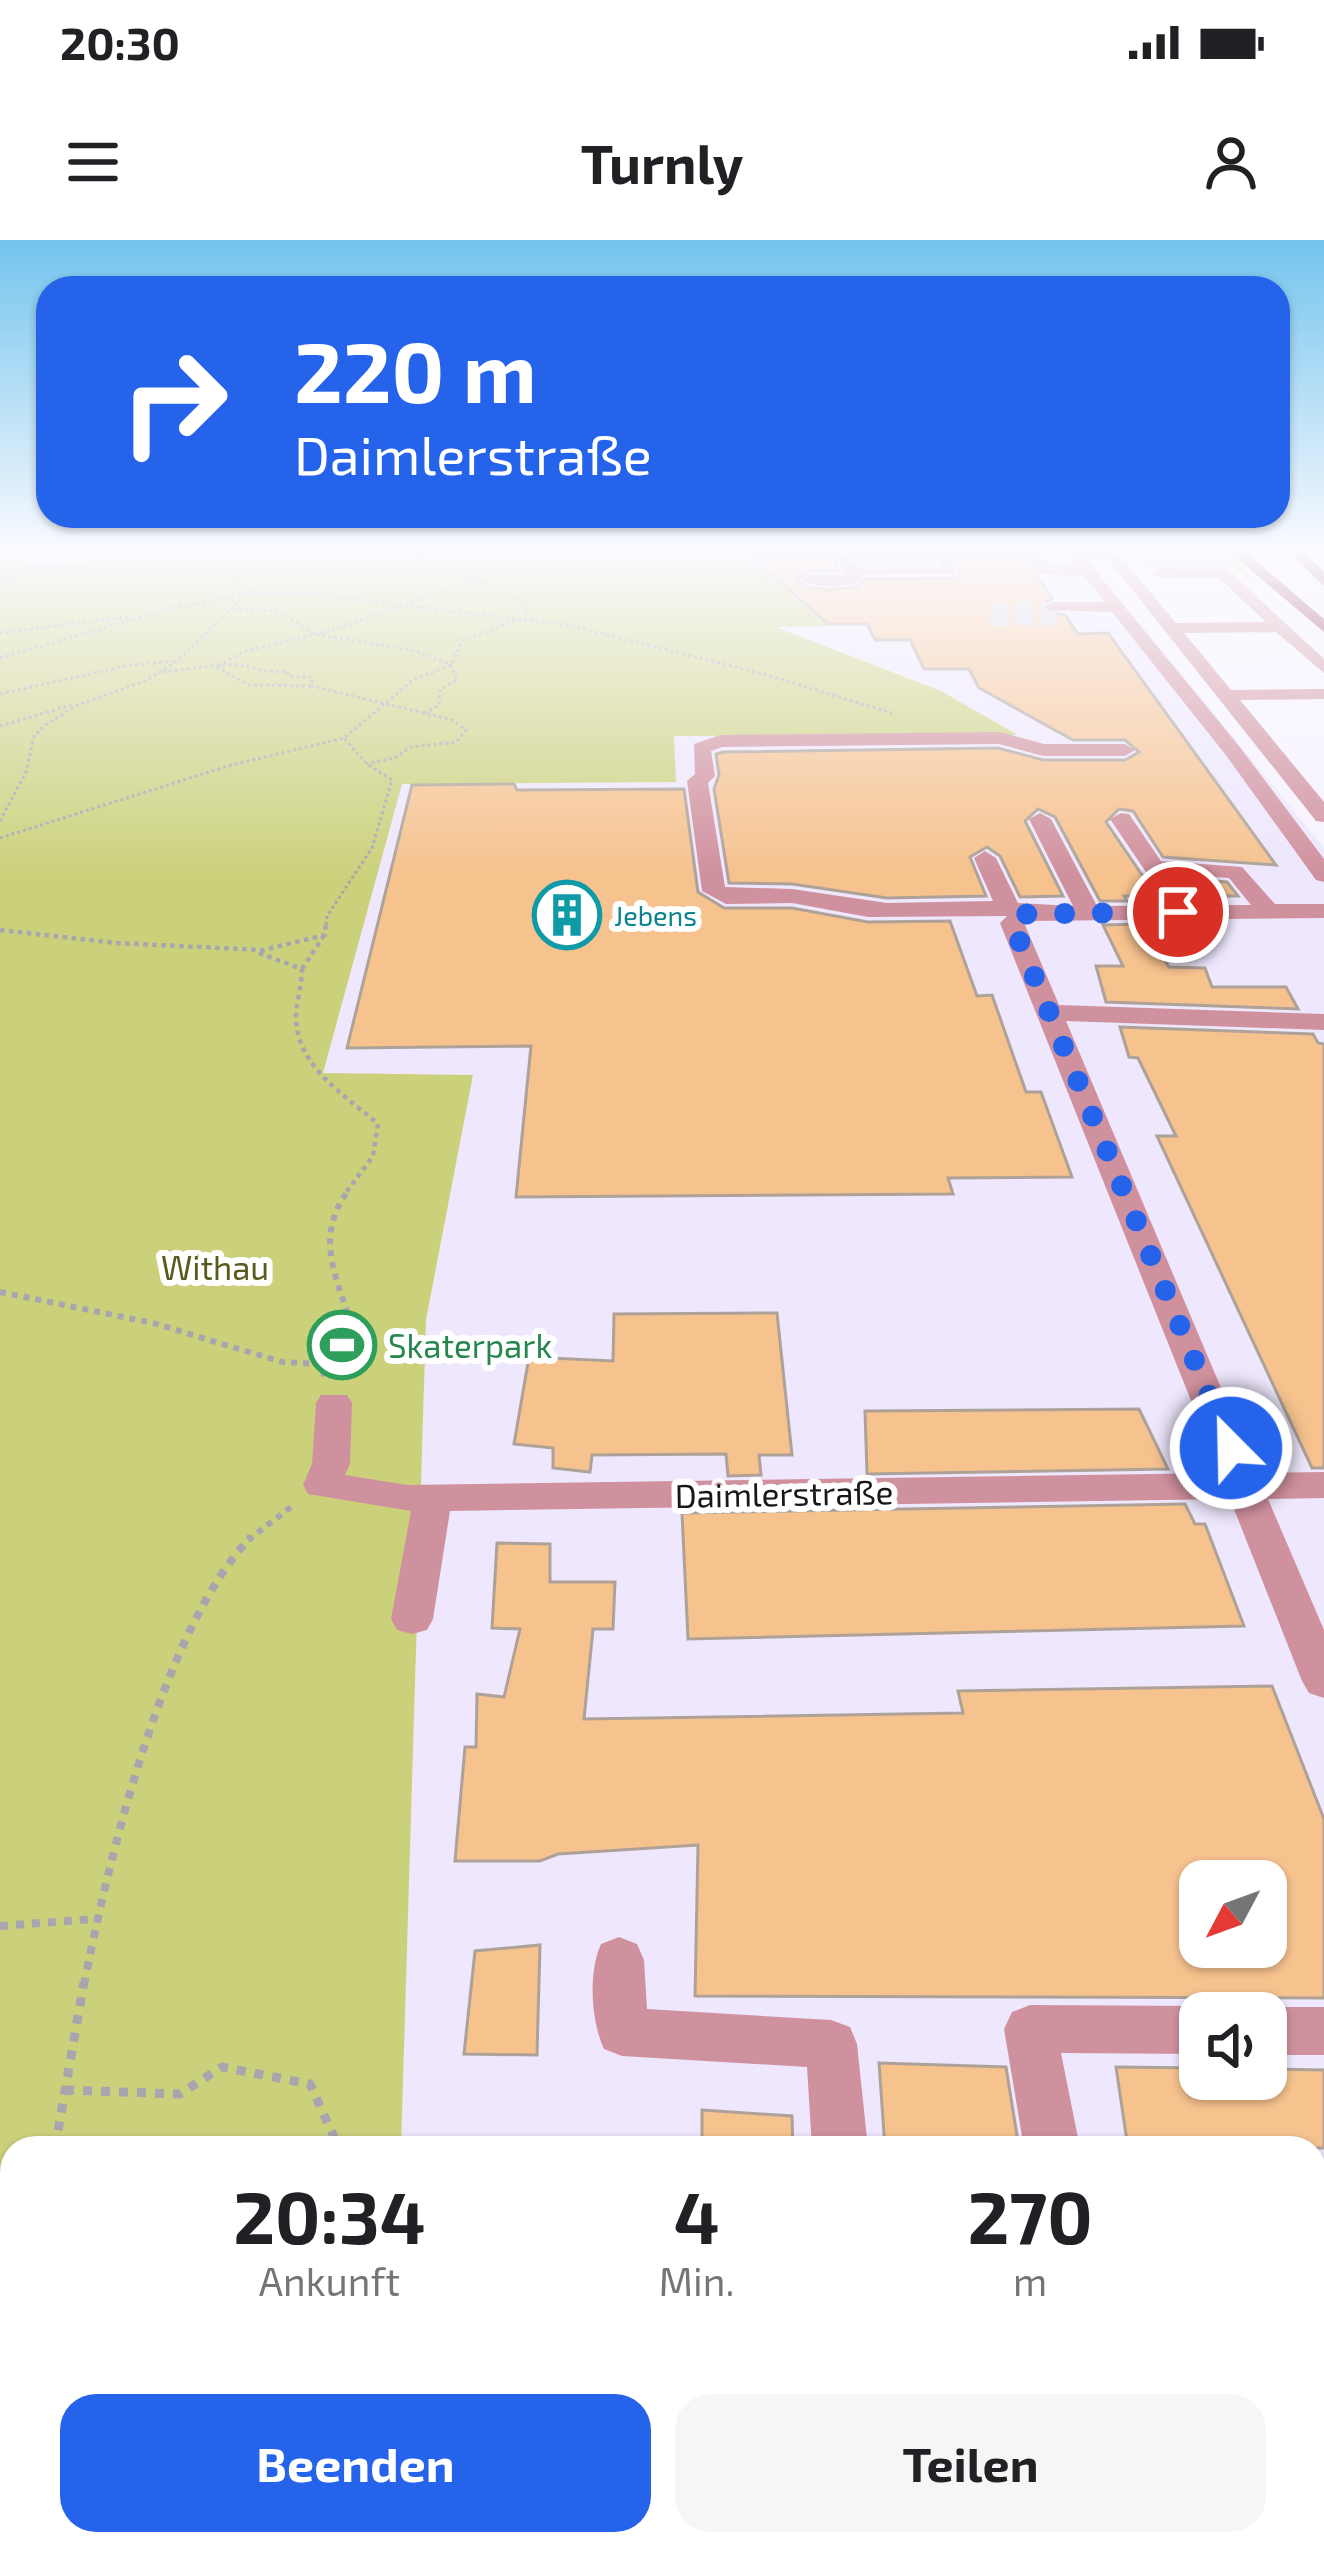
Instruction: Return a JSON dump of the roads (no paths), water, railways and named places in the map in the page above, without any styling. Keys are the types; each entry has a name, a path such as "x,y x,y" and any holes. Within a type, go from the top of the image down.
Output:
{"street":[{"path":"1158,658 1324,875"},
{"path":"1194,658 1324,816"},
{"path":"1190,697 1324,694"},
{"path":"889,910 792,896 726,897 714,891 697,781 705,776 701,748 720,741 1000,739 1043,749 1125,750"},
{"path":"1246,770 1287,770"},
{"path":"1040,819 1088,912"},
{"path":"1121,819 1154,867 1234,872 1244,877 1268,911"},
{"path":"985,858 1017,911"},
{"path":"770,910 1324,910"},
{"path":"1017,911 1012,923 1324,1681"},
{"path":"1049,1013 1324,1022"},
{"name":"Daimlerstraße","path":"334,1403 331,1464 322,1485 433,1498 1324,1485"},
{"path":"412,1619 433,1498"},
{"path":"619,1960 622,2032 831,2044 839,2136"},
{"path":"1050,2136 1030,2029 1179,2030"},
{"path":"1287,2031 1324,2031"}],"place":[{"name":"Jebens","path":"567,915"},
{"name":"Skaterpark","path":"342,1345"}],"park label":[{"name":"Withau","path":"215,1267"}]}
